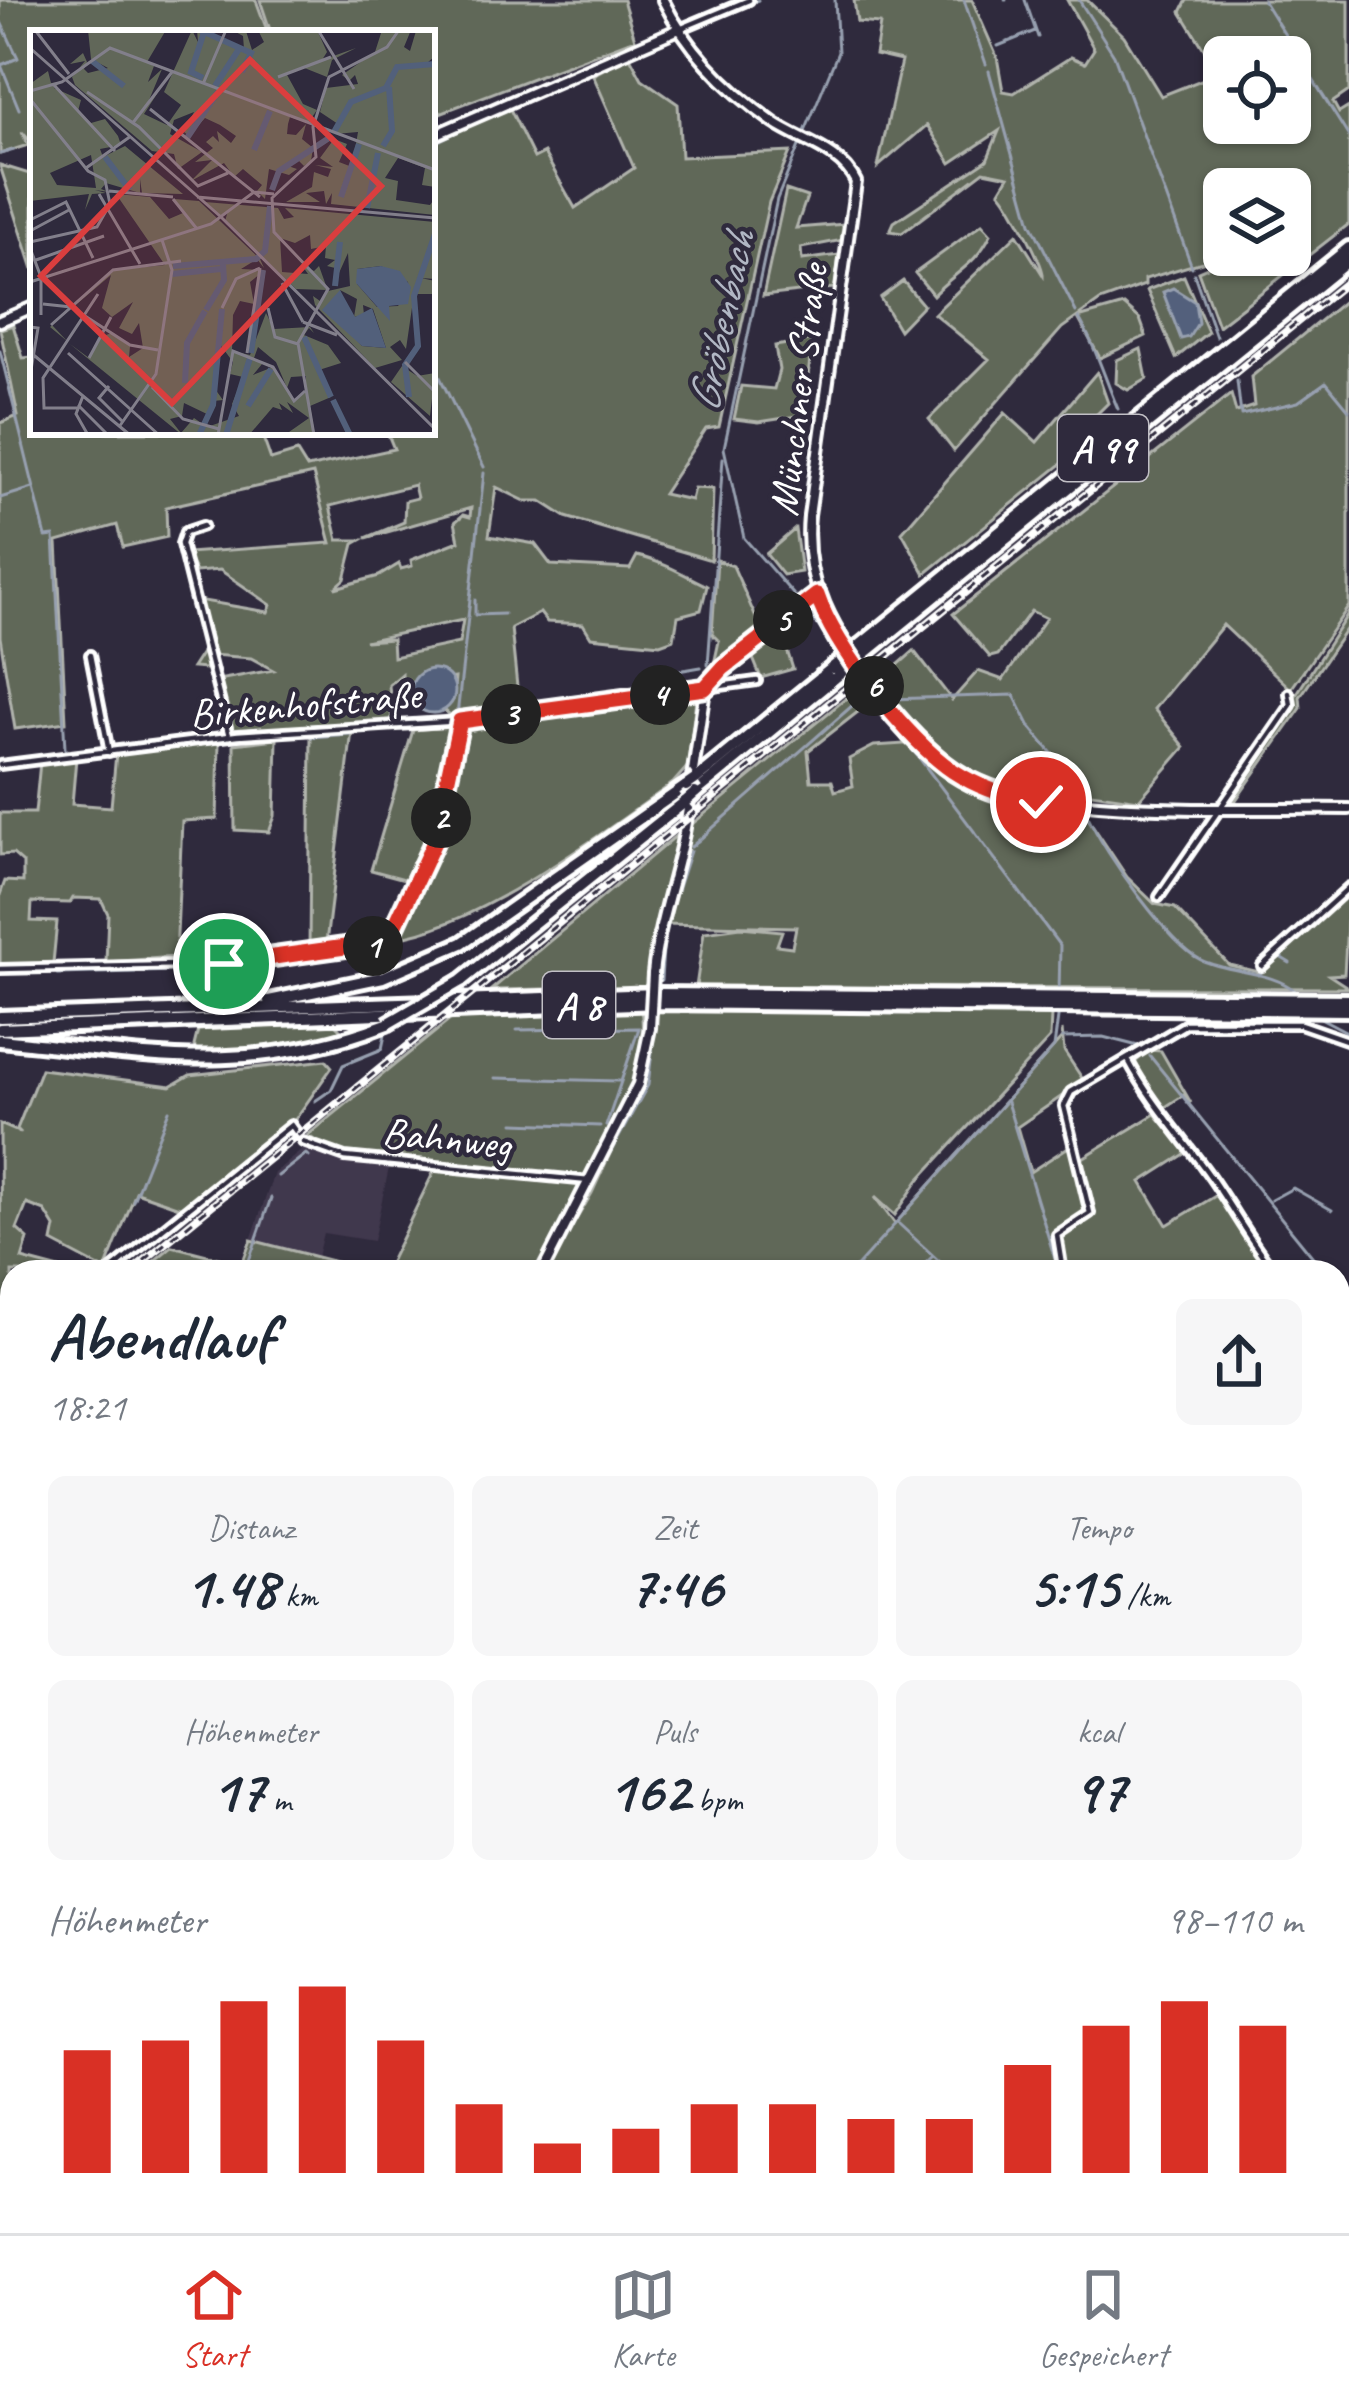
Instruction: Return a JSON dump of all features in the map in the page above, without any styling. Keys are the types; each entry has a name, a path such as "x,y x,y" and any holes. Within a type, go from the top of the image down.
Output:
{"highway":[{"name":"A 99","path":"860,652 1349,248"},
{"name":"A 99","path":"0,1040 232,1060 323,1046 387,1024 461,981 834,673 1349,260"},
{"name":"A 99","path":"254,1005 383,977 462,943 691,790"},
{"name":"A 8","path":"0,1017 657,994 1050,1001"},
{"name":"A 8","path":"0,1029 576,1005 1304,1004 1349,1000"},
{"name":"A 8","path":"1304,1004 1349,1010"}],"street":[{"name":"Münchner Straße","path":"663,0 680,29 758,111 845,164 857,191 809,517 808,601 922,744 972,782 1041,802 1349,809"},
{"path":"435,135 749,0"},
{"path":"0,321 30,309"},
{"path":"202,526 185,532 181,544 229,736"},
{"path":"548,1260 638,1084 650,1028 658,927 683,853 705,688 808,601"},
{"path":"90,656 109,752"},
{"name":"Birkenhofstraße","path":"0,765 229,736 460,721 757,681"},
{"path":"1159,897 1291,705 1289,693"},
{"path":"0,969 224,964 388,941 434,842 460,721"},
{"path":"1262,966 1349,887"},
{"path":"1062,1260 1057,1234 1090,1213 1064,1099 1197,1022 1300,1024 1349,1041"},
{"path":"1128,1060 1156,1110 1206,1171 1242,1232 1265,1260"},
{"path":"124,1260 291,1125 296,1132"},
{"name":"Bahnweg","path":"303,1142 345,1157 589,1181"}],"shaded area":[{"path":"308,1145 391,1159 373,1241 323,1233 317,1257 251,1240 274,1173"}],"green space":[{"path":"0,0 256,0 267,30 30,30 30,141 22,132 28,145 0,154"},
{"path":"260,0 623,0 635,39 435,115 435,30 270,30"},
{"path":"854,0 972,0 997,57 1003,91 1014,93 1071,57 1085,63 1094,49 1067,0 1087,0 1124,36 1161,96 1203,79 1203,144 1311,144 1311,36 1203,36 1203,47 1181,12 1187,0 1349,0 1349,91 1333,102 1339,113 1349,107 1349,224 1311,254 1311,168 1203,168 1203,262 1145,279 1145,285 1100,301 1062,328 954,451 929,419 989,359 934,314 1017,234 1043,275 1042,268 1000,191 1009,176 984,171 902,233 890,231 894,222 987,160 999,131 951,163 927,125 878,167 901,61 875,55 880,24 857,22"},
{"path":"629,55 642,79 678,104 681,157 790,152 769,202 719,427 706,429 663,494 691,500 694,488 713,489 711,560 566,517 541,501 525,501 496,487 489,536 535,544 551,565 630,569 637,556 707,586 701,610 678,616 674,639 660,644 591,637 583,624 547,622 540,613 511,628 519,706 450,715 444,710 453,700 455,678 412,683 411,691 402,686 402,674 389,685 392,721 230,732 218,680 273,670 251,658 212,655 205,669 192,668 203,651 192,599 268,612 271,605 220,570 196,572 186,553 331,543 313,474 166,507 167,537 123,547 117,525 57,542 66,722 15,729 0,637 0,423 18,416 0,329 13,325 23,358 30,357 30,435 262,435 271,460 297,452 307,468 394,449 388,435 435,435 435,139 508,105 534,158 544,153 575,208 634,168 593,75","holes":["414,485 417,498 405,501 404,522 366,538 471,508 470,517 463,515 455,522 459,541 411,560 412,566 401,569 399,564 379,576 335,588 345,579 354,544 361,540 338,540 330,506","463,620 459,643 393,657 392,639 365,641"]},
{"path":"0,166 30,174 30,260"},
{"path":"786,190 807,197 796,228 846,224 843,240 801,248 802,260 839,255 835,288 763,296"},
{"path":"982,224 991,234 985,245 933,295 915,273"},
{"path":"1203,269 1203,276 1282,276 1218,326 1198,271"},
{"path":"1184,276 1208,332 1176,358 1147,290"},
{"path":"903,281 923,305 899,330 880,298"},
{"path":"1349,297 1349,606 1291,689 1223,625 1154,709 1185,747 1139,800 1085,792 1077,802 1127,877 1155,904 1175,908 1229,965 1259,972 1349,889 1344,974 1329,975 1349,988 696,987 704,932 741,927 782,931 777,945 792,947 796,927 663,924 692,824 866,682 877,696 874,686 914,651 952,700 978,671 1003,680 1046,618 1031,611 998,655 990,657 953,614 1231,394 1236,412 1254,406 1251,377","holes":["877,697 905,744 874,746 849,759 853,786 835,791 832,781 811,781 808,751"]},
{"path":"1124,305 1140,319 1146,336 1100,358 1078,318"},
{"path":"812,340 804,415 759,422 734,419 741,386 774,389 779,370 775,346"},
{"path":"1141,349 1147,379 1128,390 1116,383 1117,360"},
{"path":"1097,372 1108,403 1083,428 1079,450 925,574 902,532 1005,413 1037,442"},
{"path":"795,529 801,572 783,575 766,554"},
{"path":"717,560 733,566 763,634 713,669 719,641 712,634"},
{"path":"1349,612 1349,625 1300,697 1301,708 1233,804 1227,803"},
{"path":"780,628 793,669 761,678 750,651"},
{"path":"691,694 696,699 688,766 673,783 499,898 425,931 393,938 435,847 461,730 517,723 520,716"},
{"path":"449,727 432,826 408,880 371,870 413,730"},
{"path":"352,731 325,951 309,951 311,734"},
{"path":"277,739 275,816 269,832 235,830 234,744"},
{"path":"219,743 217,819 182,821 176,957 106,962 108,914 101,899 73,898 70,903 32,902 31,921 57,922 53,963 0,966 0,895 5,881 23,882 23,863 13,854 0,855 0,813 35,813 40,762 76,758 72,804 111,807 116,753"},
{"path":"684,829 652,987 491,990"},
{"path":"657,1010 1051,1015 1050,1038 918,1181 895,1215 875,1197 895,1224 1062,1038 1062,1030 1064,1051 1084,1081 1017,1127 1030,1172 1073,1144 1089,1213 1051,1236 1058,1260 552,1260 592,1193 645,1077"},
{"path":"641,1011 640,1050 627,1100 606,1147 583,1177 328,1152 308,1135 456,1015"},
{"path":"333,1022 343,1032 279,1048 200,1054 194,1046 198,1030"},
{"path":"1149,1050 1161,1051 1191,1103 1184,1095 1159,1111 1132,1065"},
{"path":"326,1060 332,1067 294,1121 182,1208 136,1192 109,1260 86,1260 52,1242 55,1227 45,1211 27,1204 17,1229 28,1239 22,1259 26,1260 1,1260 0,1124 21,1133 17,1129 41,1069 171,1086 190,1075"},
{"path":"1155,1114 1188,1152 1141,1182 1167,1225 1217,1195 1263,1260 1064,1260 1059,1236 1093,1213 1081,1159"},
{"path":"436,1167 581,1185 540,1260 391,1260"},
{"path":"251,1240 328,1260 244,1260"},
{"path":"172,1246 226,1260 155,1260"}],"water":[{"path":"1173,288 1195,302 1198,323 1189,337 1181,339 1163,292"},
{"path":"433,669 448,676 455,691 448,706 433,713 418,706 411,691 418,676"}],"waterway":[{"path":"692,26 758,0"},
{"name":"Gröbenbach","path":"800,602 744,538 724,448 777,199 838,52 835,0"},
{"path":"964,0 986,64"},
{"path":"1025,0 1038,37"},
{"path":"1079,0 1114,55 1192,267"},
{"path":"1263,0 1349,137"},
{"path":"0,20 18,58 1,65 19,109"},
{"path":"998,46 1035,31"},
{"path":"989,71 1031,223 1076,312"},
{"path":"472,125 522,101"},
{"path":"435,143 465,128"},
{"path":"0,154 14,150"},
{"path":"1194,274 1216,337"},
{"path":"0,326 24,316"},
{"path":"1079,318 1118,409"},
{"path":"0,351 46,537 54,536 65,749"},
{"path":"1232,365 1234,369"},
{"path":"435,367 484,467"},
{"path":"1237,381 1241,415 1298,402 1326,382 1349,410"},
{"path":"708,665 723,458"},
{"path":"457,716 484,473"},
{"path":"0,498 33,488"},
{"path":"475,600 475,615 504,614"},
{"path":"782,604 797,602"},
{"name":"Gröbenbach","path":"806,610 840,654"},
{"path":"643,677 701,667"},
{"name":"Gröbenbach","path":"854,671 1060,946 1059,994"},
{"path":"691,847 869,691"},
{"path":"890,699 1014,695 1030,727 1080,787"},
{"path":"406,729 456,725 440,802"},
{"path":"383,730 397,729"},
{"path":"312,737 350,734"},
{"path":"384,937 438,812"},
{"path":"1089,818 1139,896 1188,951 1213,964 1276,980 1298,993"},
{"path":"667,921 690,851"},
{"path":"661,980 664,934"},
{"path":"272,965 385,949 385,966"},
{"path":"1258,975 1280,957 1290,963"},
{"path":"199,981 218,970 264,965"},
{"path":"57,974 218,970"},
{"name":"Gröbenbach","path":"863,1260 1054,1047 1059,1010"},
{"path":"1309,1012 1349,1033"},
{"path":"595,1180 648,1085 655,1027"},
{"path":"517,1030 639,1028 606,1126"},
{"path":"315,1101 331,1090 343,1065 382,1049 386,1030"},
{"path":"1062,1038 1103,1037 1142,1047"},
{"path":"1150,1056 1315,1260"},
{"path":"495,1078 619,1081"},
{"path":"1007,1102 1055,1260"},
{"path":"133,1201 169,1110"},
{"path":"514,1123 600,1126"},
{"path":"278,1176 306,1154 309,1157"},
{"path":"1271,1200 1293,1188 1332,1210"},
{"path":"249,1260 271,1198"},
{"path":"899,1224 938,1260"},
{"path":"543,1260 550,1247"},
{"path":"929,1260 932,1257"}],"railway":[{"path":"145,1260 1349,280"}],"route":[{"path":"224,964 388,941 434,842 460,721 705,688 723,668 817,595 838,638 931,753 972,782 1041,802"}]}
